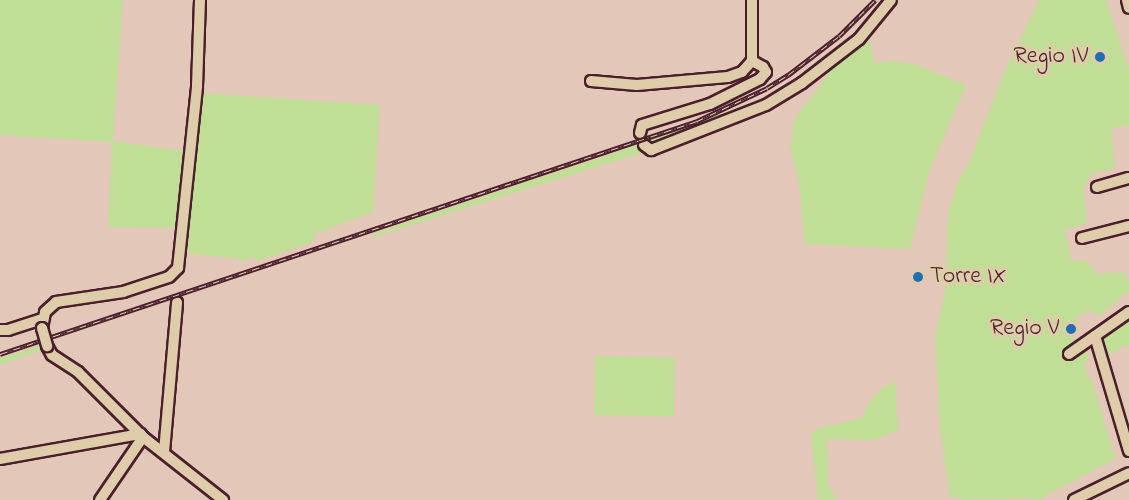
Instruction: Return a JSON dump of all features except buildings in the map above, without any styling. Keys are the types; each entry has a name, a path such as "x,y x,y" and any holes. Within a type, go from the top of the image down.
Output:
{"street":[{"path":"200,0 197,86 178,268 169,277 123,292 63,300 50,306 42,324 47,346 52,355 78,372 142,435 223,500"},
{"path":"591,81 637,85 728,77 742,72 752,61 752,0"},
{"path":"645,145 651,150 766,105 802,83 850,46 891,0"},
{"path":"1127,0 1129,8"},
{"path":"639,133 642,125 710,104 760,79 766,72 763,67 752,61"},
{"path":"1097,187 1129,178"},
{"path":"1082,238 1129,226"},
{"path":"164,452 177,303"},
{"path":"1069,354 1129,312"},
{"path":"0,330 42,324"},
{"path":"1095,336 1129,451"},
{"path":"0,459 142,435"},
{"path":"99,500 142,435"},
{"path":"1074,500 1129,473"}],"green space":[{"path":"0,0 123,0 113,141 185,151 177,228 108,227 112,142 0,135"},
{"path":"1039,0 1106,0 1129,70 1129,125 1111,129 1115,168 1092,173 1083,188 1087,223 1064,230 1072,261 1086,261 1098,274 1123,272 1129,282 1129,290 1100,316 1090,310 1075,318 1077,323 1068,327 1077,347 1084,344 1089,360 1084,364 1088,378 1092,380 1115,459 1048,494 1041,500 1029,498 961,500 960,497 950,498 940,428 935,338 946,286 948,214 957,183 968,165 1003,75"},
{"path":"869,36 874,63 894,61 915,64 966,85 929,172 910,249 805,244 798,178 790,149 794,120 835,65"},
{"path":"201,93 380,105 373,212 314,234 315,241 257,261 255,257 240,262 240,259 187,253"},
{"path":"734,109 736,114 666,142 642,147 644,152 374,237 374,233 602,157"},
{"path":"1129,316 1129,344 1105,356 1100,338"},
{"path":"41,345 42,350 0,365 0,358"},
{"path":"595,356 675,357 674,416 594,415"},
{"path":"896,381 899,430 874,440 827,439 828,484 837,500 818,500 811,434 818,428 862,418 868,404 881,389"}],"railway":[{"path":"0,354 697,121 767,88 788,75 839,36 875,0"}],"place":[{"name":"Regio IV","path":"1100,57"},
{"name":"Torre IX","path":"918,277"},
{"name":"Regio V","path":"1071,329"}]}
